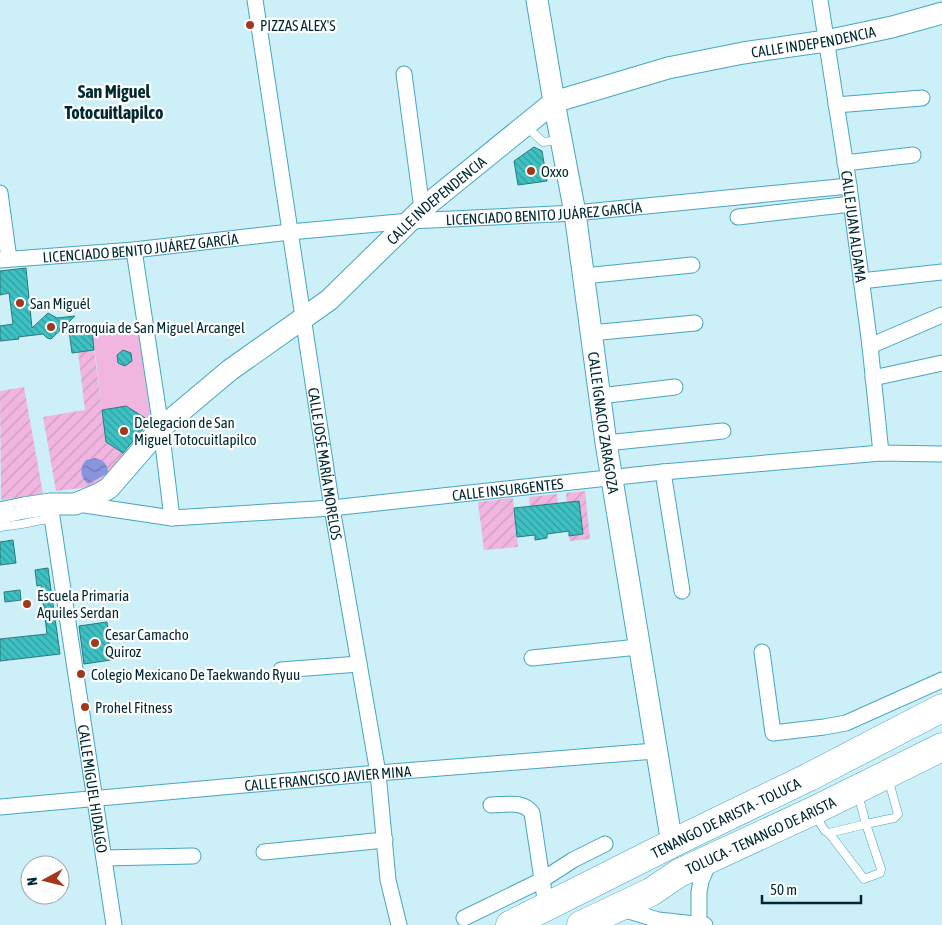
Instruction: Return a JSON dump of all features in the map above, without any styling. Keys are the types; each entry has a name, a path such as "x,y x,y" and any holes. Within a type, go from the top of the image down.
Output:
{"highway":[{"name":"TENANGO DE ARISTA - TOLUCA","path":"510,925 809,777 942,708"},
{"name":"TOLUCA - TENANGO DE ARISTA","path":"581,925 651,892 679,873 813,811 942,747"}],"street":[{"name":"CALLE JOSÉ MARÍA MORELOS","path":"255,0 332,508 378,773 388,880 399,925"},
{"name":"CALLE IGNACIO ZARAGOZA","path":"537,0 575,212 606,443 655,751 672,844"},
{"name":"CALLE JUAN ALDAMA","path":"820,0 851,204 870,346 881,453"},
{"name":"CALLE INDEPENDENCIA","path":"0,513 24,508 51,511 75,504 109,488 161,428 230,370 329,300 416,215 554,102 668,68 742,53 826,41 892,27 942,13"},
{"path":"404,74 416,215"},
{"path":"836,105 922,98"},
{"path":"845,163 913,155"},
{"name":"LICENCIADO BENITO JUÁREZ GARCÍA","path":"5,260 134,250 416,215 575,212 848,186"},
{"path":"0,193 5,260"},
{"path":"738,217 851,204"},
{"path":"134,250 161,428 172,518"},
{"path":"584,276 692,265"},
{"path":"861,281 942,272"},
{"path":"870,346 942,315"},
{"path":"591,333 695,323"},
{"path":"873,378 942,363"},
{"path":"600,396 675,387"},
{"path":"606,443 723,431"},
{"name":"CALLE INSURGENTES","path":"75,504 172,518 332,508 663,472 881,453 942,454"},
{"path":"663,472 682,591"},
{"name":"CALLE MIGUEL HIDALGO","path":"51,511 114,925"},
{"path":"532,658 638,647"},
{"path":"762,652 773,733 824,727 846,722 942,680"},
{"path":"281,670 359,664"},
{"name":"CALLE FRANCISCO JAVIER MINA","path":"0,807 378,773 655,751"},
{"path":"491,805 522,804 532,812 546,906"},
{"path":"264,852 385,840"},
{"path":"464,918 542,880 573,860 605,844"},
{"path":"104,858 193,856"},
{"path":"616,908 658,920 701,924 699,892 701,880 710,860"}],"lane":[{"path":"526,125 543,142 561,140"},
{"path":"0,527 22,524 51,511"},
{"path":"829,833 894,818 898,814 886,774"},
{"path":"813,811 825,831 829,833 864,879 868,878 881,871 856,789"}],"shaded area":[{"path":"137,323 151,421 126,406 102,410 92,328"},
{"path":"94,350 106,441 126,455 106,485 56,491 43,417 85,410 78,352"},
{"path":"24,387 43,494 1,500 0,391"},
{"path":"585,491 590,539 570,541 569,536 583,534 567,503 566,493"},
{"path":"557,494 558,504 530,507 529,497"},
{"path":"513,498 518,547 484,550 478,502"}],"water":[{"path":"95,458 105,463 108,473 88,484 82,475 81,469 86,460"}],"building":[{"name":"Oxxo","path":"534,147 542,151 547,181 518,185 514,161"},
{"name":"San Miguél","path":"26,268 32,328 48,313 57,318 75,316 51,339 43,334 0,341 0,326 13,324 9,293 0,295 0,271"},
{"path":"92,328 94,350 72,353 69,331"},
{"path":"123,350 131,353 132,361 125,366 118,363 117,355"},
{"name":"Delegacion de San Miguel Totocuitlapilco","path":"126,406 150,421 123,453 106,442 102,410"},
{"path":"579,501 583,534 569,536 569,531 547,534 547,538 535,540 535,535 517,537 514,508"},
{"path":"13,540 16,563 0,565 0,542"},
{"path":"48,568 60,654 0,661 0,639 47,634 41,585 37,586 35,570"},
{"path":"20,590 21,600 5,602 4,592"},
{"name":"Cesar Camacho Quiroz","path":"107,622 111,660 84,664 79,626"}],"place":[{"name":"PIZZAS ALEX'S","path":"250,25"},
{"name":"Oxxo","path":"531,171"},
{"name":"San Miguél","path":"20,303"},
{"name":"Parroquia de San Miguel Arcangel","path":"51,327"},
{"name":"Delegacion de San Miguel Totocuitlapilco","path":"124,431"},
{"name":"Escuela Primaria Aquiles Serdan","path":"27,604"},
{"name":"Cesar Camacho Quiroz","path":"95,643"},
{"name":"Colegio Mexicano De Taekwando Ryuu","path":"81,674"},
{"name":"Prohel Fitness","path":"85,707"}],"district":[{"name":"San Miguel Totocuitlapilco","path":"114,101"}]}
